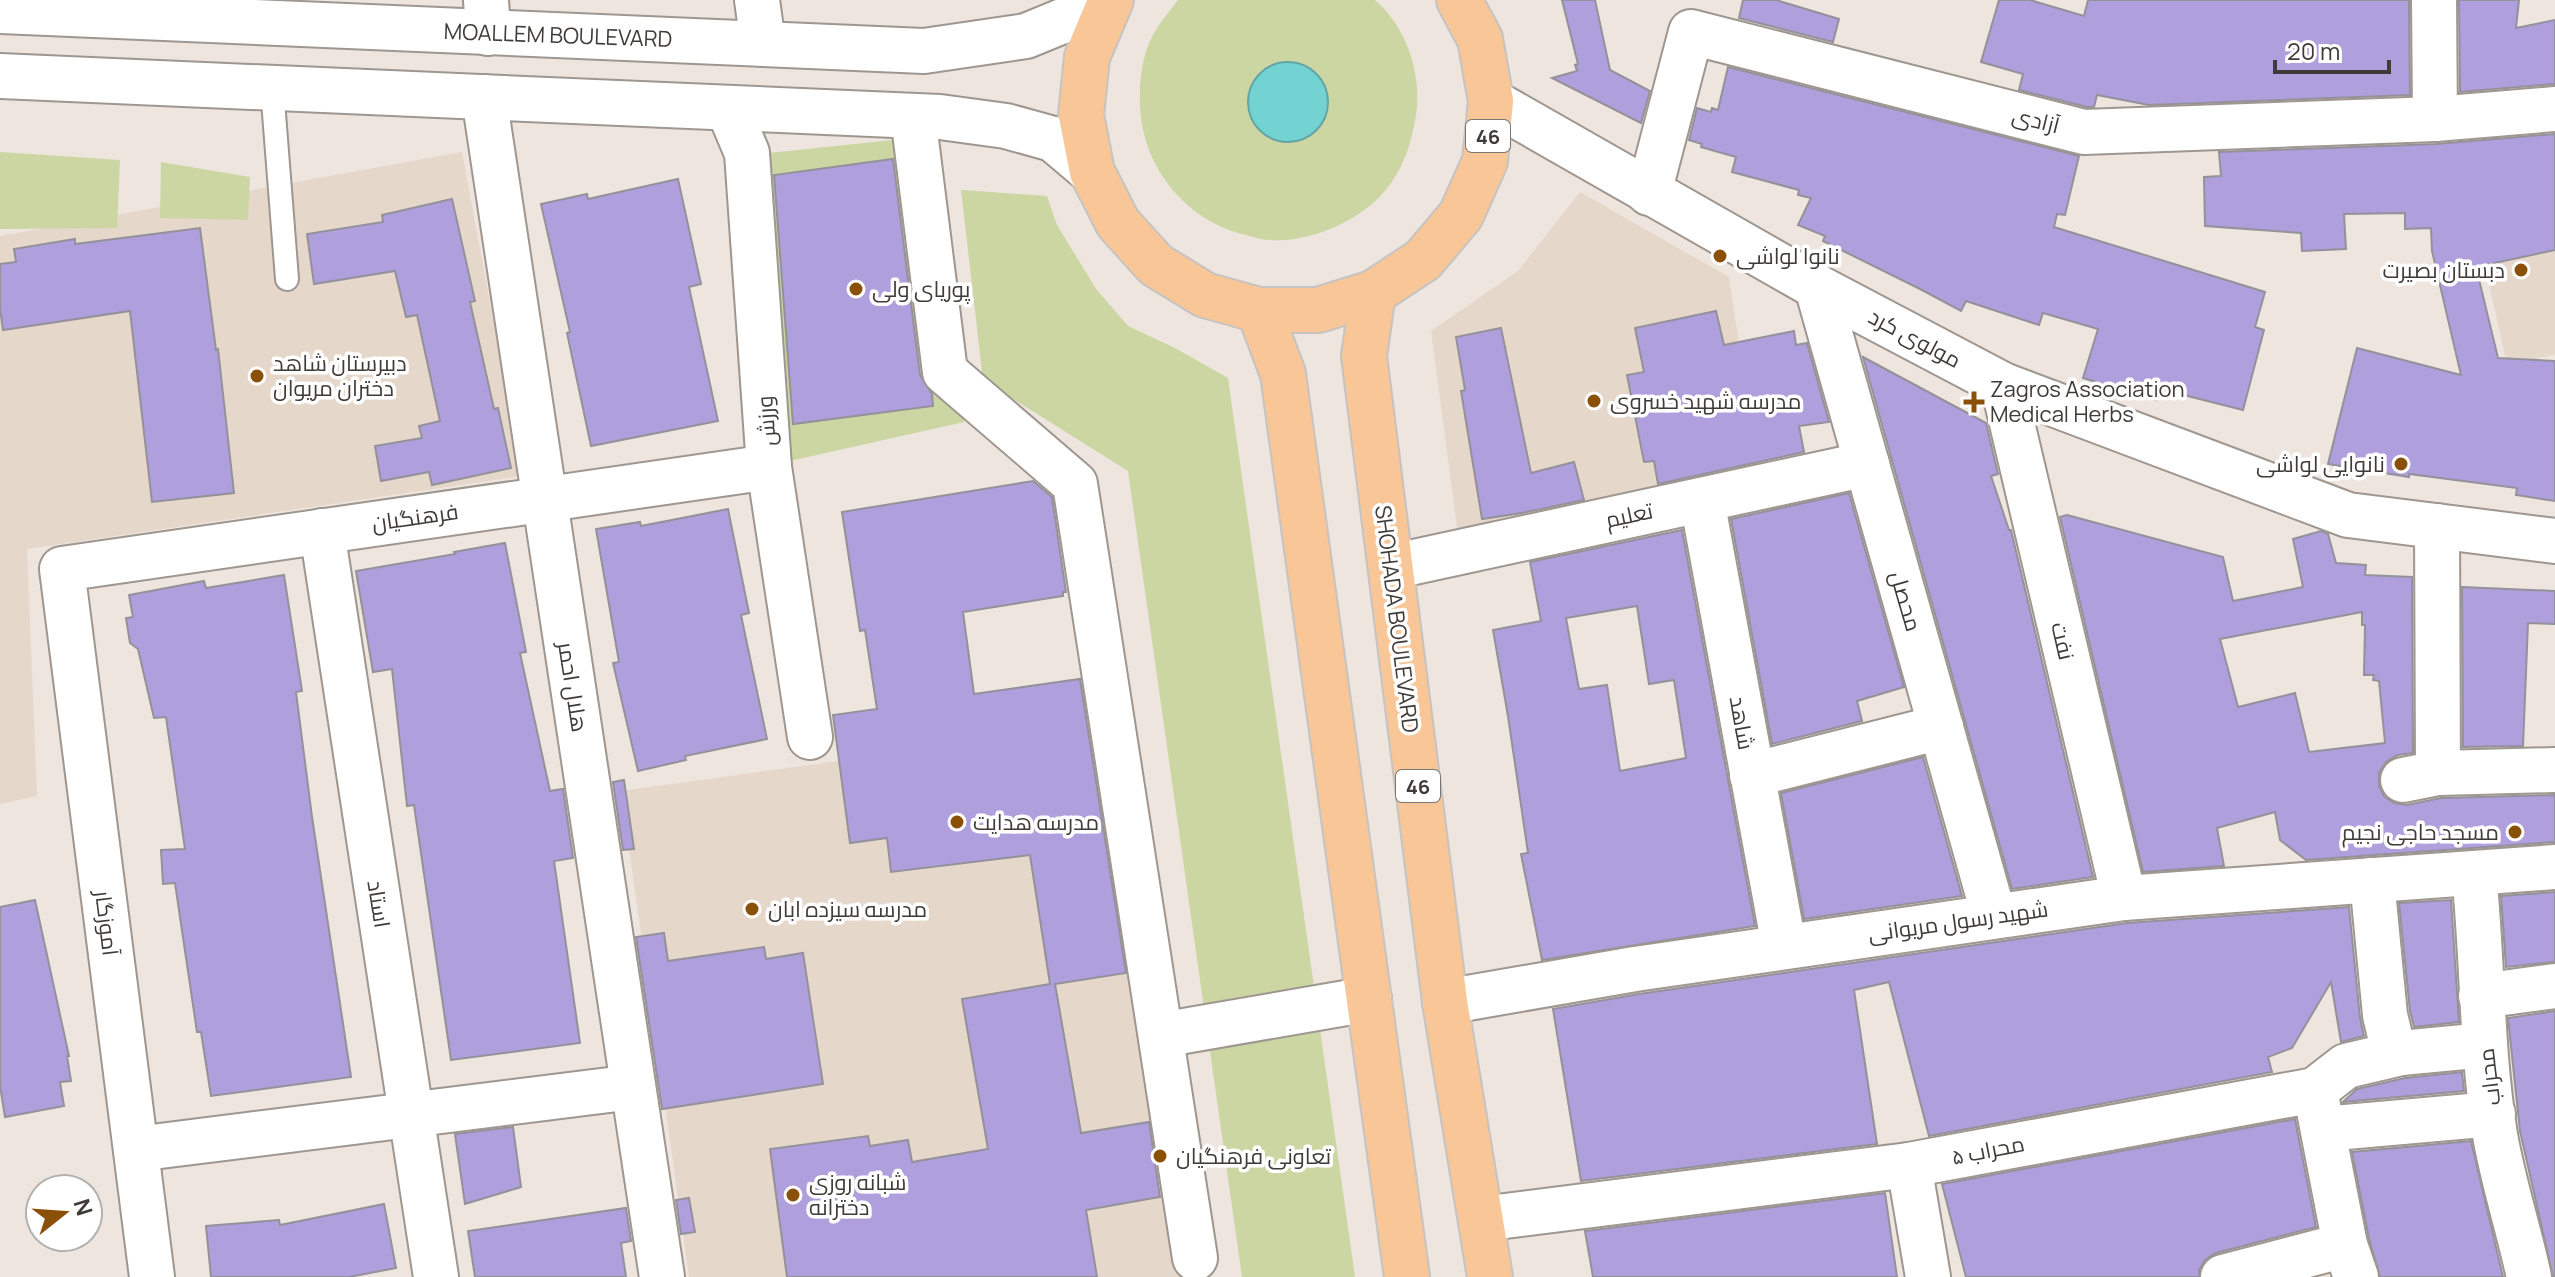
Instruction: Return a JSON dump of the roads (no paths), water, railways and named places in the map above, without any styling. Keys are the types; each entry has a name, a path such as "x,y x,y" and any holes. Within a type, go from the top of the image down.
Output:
{"main road":[{"name":"46","path":"1110,1 1087,57 1081,115 1092,172 1118,223 1156,265 1205,295 1259,310 1318,310 1373,293 1423,260 1461,215 1485,161 1491,101 1480,39 1459,0"},
{"name":"SHOHADA BOULEVARD","path":"1373,293 1364,356 1445,1002 1490,1277"},
{"path":"1259,310 1283,374 1407,1277"}],"street":[{"path":"757,0 763,44"},
{"path":"2434,0 2435,119"},
{"name":"MOALLEM BOULEVARD","path":"0,11 203,10 487,16 763,44 924,51 1026,36 1110,1"},
{"name":"آزادی","path":"1649,193 1691,32 2084,132 2435,119 2555,109"},
{"path":"0,76 940,117 1006,126 1053,139 1092,172"},
{"name":"هلال احمر","path":"484,97 662,1277"},
{"name":"مولوی کرد","path":"1491,101 1817,287 2003,385 2348,515 2555,541"},
{"name":"ورزش","path":"728,108 747,153 769,467 810,737"},
{"path":"913,116 945,372 1075,484 1195,1258"},
{"name":"محصل","path":"1817,287 1994,916"},
{"name":"نفت","path":"2003,385 2124,898"},
{"name":"تعلیم","path":"1391,567 1867,464"},
{"name":"فرهنگیان","path":"62,569 769,467"},
{"name":"شاهد","path":"1702,500 1784,946"},
{"path":"2437,526 2420,776 2555,770"},
{"name":"استاد","path":"322,531 436,1277"},
{"name":"آموزگار","path":"62,569 152,1277"},
{"path":"1752,775 1941,727"},
{"name":"شهید رسول مریوانی","path":"1445,1002 1784,946 2124,898 2555,867"},
{"name":"محراب","path":"2474,874 2481,996 2495,1135 2529,1277"},
{"path":"2372,880 2385,1015 2391,1040 2401,1053"},
{"path":"2481,996 2555,986"},
{"path":"1161,1035 1369,999"},
{"name":"محراب ۵","path":"1481,1219 2319,1109 2346,1066 2401,1053 2485,1045"},
{"path":"136,1149 633,1087"},
{"path":"2223,1277 2351,1261 2319,1109 2493,1114"},
{"path":"1909,1165 1928,1277"}],"lane":[{"path":"272,88 287,279"}],"water":[{"path":"1288,62 1303,65 1316,74 1325,87 1328,102 1325,117 1316,130 1303,139 1288,142 1273,139 1260,130 1251,117 1248,102 1251,87 1260,74 1273,65"}],"place":[{"name":"نانوا لواشی","path":"1720,256"},
{"name":"دبستان بصیرت","path":"2521,270"},
{"name":"پوریای ولی","path":"856,289"},
{"name":"دبیرستان شاهد دختران مریوان","path":"257,376"},
{"name":"مدرسه شهید خسروی","path":"1594,401"},
{"name":"Zagros Association Medical Herbs","path":"1974,402"},
{"name":"نانوایی لواشی","path":"2401,464"},
{"name":"مدرسه هدایت","path":"957,822"},
{"name":"مسجد حاجی نجیم","path":"2515,832"},
{"name":"مدرسه سیزده ابان","path":"752,909"},
{"name":"تعاونی فرهنگیان","path":"1160,1156"},
{"name":"شبانه روزی دخترانه","path":"793,1195"}]}
